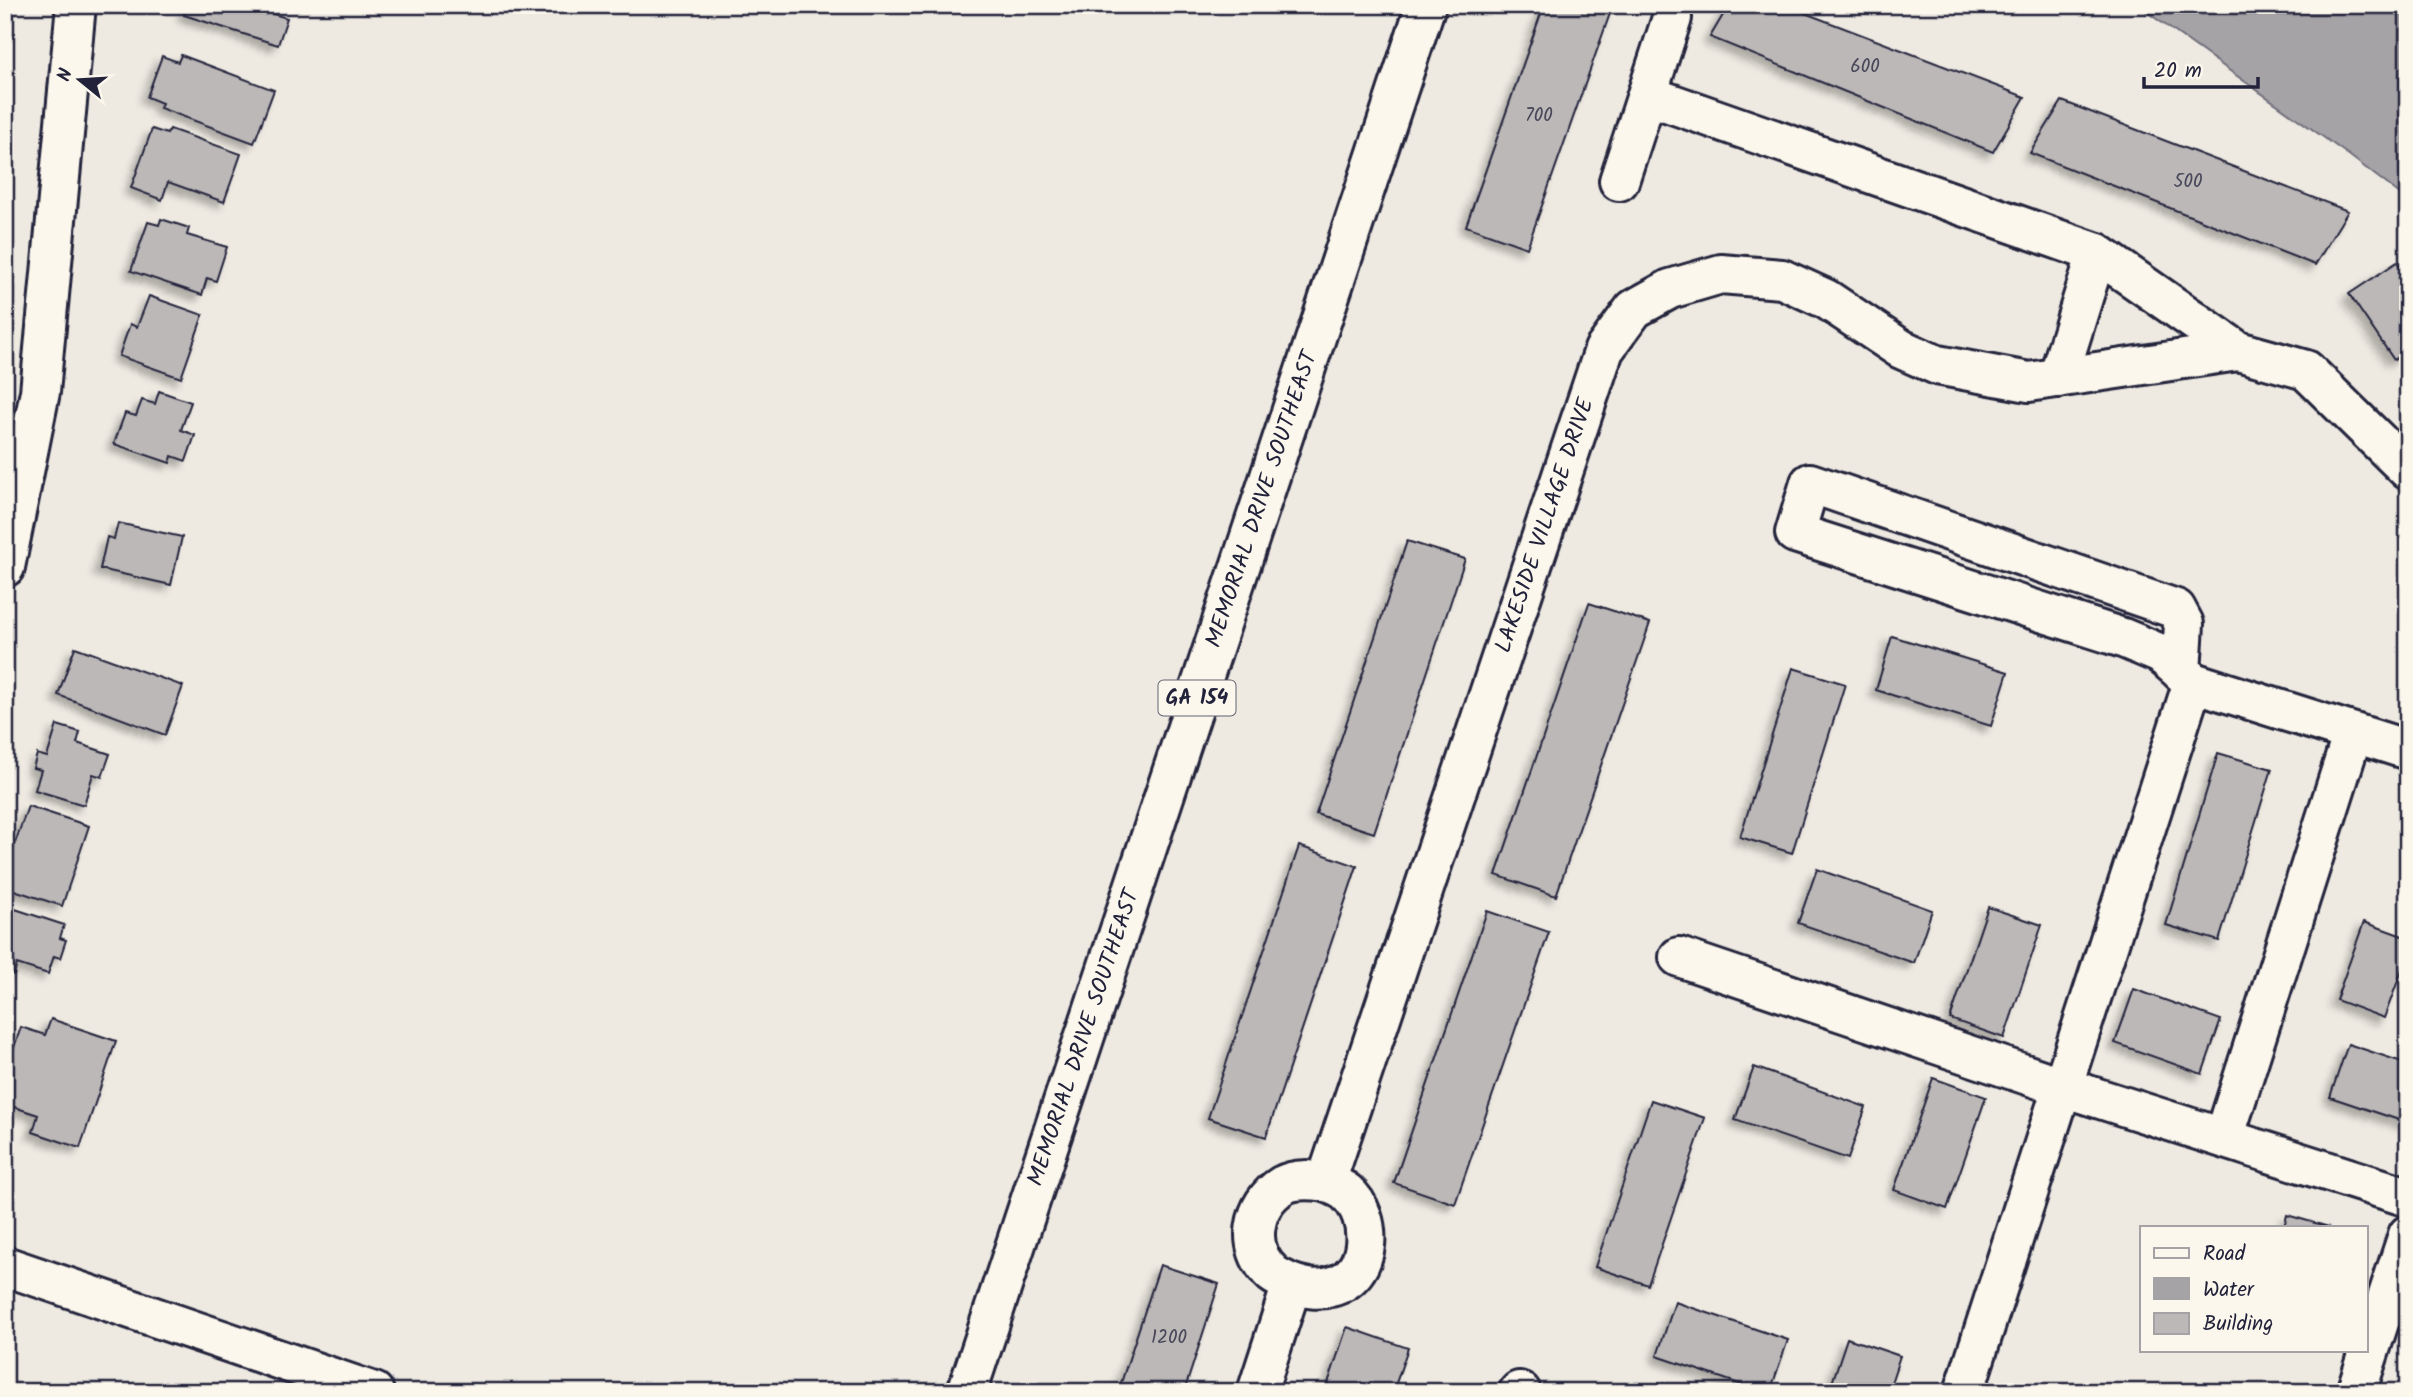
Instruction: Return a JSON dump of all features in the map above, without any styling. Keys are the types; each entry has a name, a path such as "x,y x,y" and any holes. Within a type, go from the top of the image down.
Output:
{"street":[{"path":"5,567 40,393 76,5"},
{"name":"MEMORIAL DRIVE SOUTHEAST","path":"967,1392 1426,5"},
{"path":"1619,181 1672,18"},
{"name":"LAKESIDE VILLAGE DRIVE","path":"1647,95 2097,253 2238,351 2306,370 2408,470"},
{"path":"2058,378 2097,253"},
{"name":"LAKESIDE VILLAGE DRIVE","path":"1326,1182 1604,350 1634,309 1670,289 1721,274 1782,279 1826,299 1901,349 1937,366 2029,382 2238,351"},
{"path":"1964,1392 2063,1087 2187,677 2184,624 2176,608 1810,483 1795,533 2123,638 2161,654 2187,677 2408,750"},
{"path":"2224,1138 2353,733"},
{"path":"1679,957 2063,1087 2408,1197"},
{"path":"1306,1180 1326,1182 1345,1191 1358,1206 1365,1224 1366,1245 1360,1263 1349,1277 1333,1287 1312,1290 1273,1274 1261,1259 1254,1240 1256,1218 1267,1198 1285,1184 1306,1180"},
{"path":"2356,1392 2408,1235"},
{"path":"5,1266 374,1392"},
{"path":"1257,1392 1292,1284"}],"water":[{"path":"2137,5 2408,5 2408,200 2350,156"}],"building":[{"path":"187,5 264,5 263,11 287,18 278,45 184,15"},
{"path":"1544,5 1613,5 1527,248 1466,226"},
{"path":"1729,5 1784,5 2025,97 1993,152 1710,37"},
{"path":"181,55 274,90 254,143 160,108 162,103 147,97 162,56 178,62"},
{"path":"2062,101 2348,211 2315,265 2030,153"},
{"path":"152,129 167,134 170,129 241,154 224,202 168,182 162,200 131,188"},
{"path":"161,219 189,228 187,235 227,247 216,281 207,278 202,295 131,271 148,222 159,225"},
{"path":"2397,262 2408,277 2408,357 2404,352 2394,360 2349,294"},
{"path":"149,296 203,315 181,378 119,356 130,324 137,327"},
{"path":"159,391 191,402 181,430 195,435 186,461 172,456 170,463 114,444 125,413 136,416 142,400 155,404"},
{"path":"118,523 182,537 171,585 100,569 107,537 114,539"},
{"path":"1407,541 1465,559 1374,833 1316,814"},
{"path":"1589,603 1650,623 1556,896 1496,875"},
{"path":"1892,636 2008,672 1991,726 1876,690"},
{"path":"75,647 183,686 165,735 58,695"},
{"path":"1793,668 1845,684 1792,853 1740,837"},
{"path":"57,725 80,732 77,743 110,754 102,777 93,774 84,805 35,790 41,770 33,768 37,754 47,757"},
{"path":"2218,753 2272,769 2219,941 2166,925"},
{"path":"28,806 89,826 62,906 5,887 5,872"},
{"path":"1299,846 1357,866 1266,1137 1208,1118"},
{"path":"1817,869 1932,910 1914,963 1798,923"},
{"path":"9,907 64,925 60,938 66,940 60,958 54,956 48,974 17,964 14,975 5,972 5,919"},
{"path":"1988,907 2042,925 2004,1038 1950,1019"},
{"path":"1487,911 1549,932 1455,1204 1394,1183"},
{"path":"2364,922 2408,938 2408,954 2384,1018 2336,1000"},
{"path":"2134,989 2221,1020 2202,1074 2115,1043"},
{"path":"51,1019 116,1041 80,1148 33,1132 38,1115 5,1104 5,1074 21,1027 45,1035"},
{"path":"2348,1044 2408,1064 2408,1123 2330,1097"},
{"path":"1754,1067 1866,1107 1848,1159 1735,1120"},
{"path":"1933,1078 1986,1097 1947,1209 1894,1190"},
{"path":"1651,1100 1705,1118 1648,1285 1595,1267"},
{"path":"2287,1215 2326,1226 2284,1226"},
{"path":"1160,1265 1219,1284 1184,1392 1118,1392"},
{"path":"1675,1302 1788,1340 1770,1392 1763,1392 1657,1356"},
{"path":"1347,1327 1408,1348 1393,1392 1325,1392"},
{"path":"1847,1338 1900,1356 1888,1392 1829,1392"}]}
